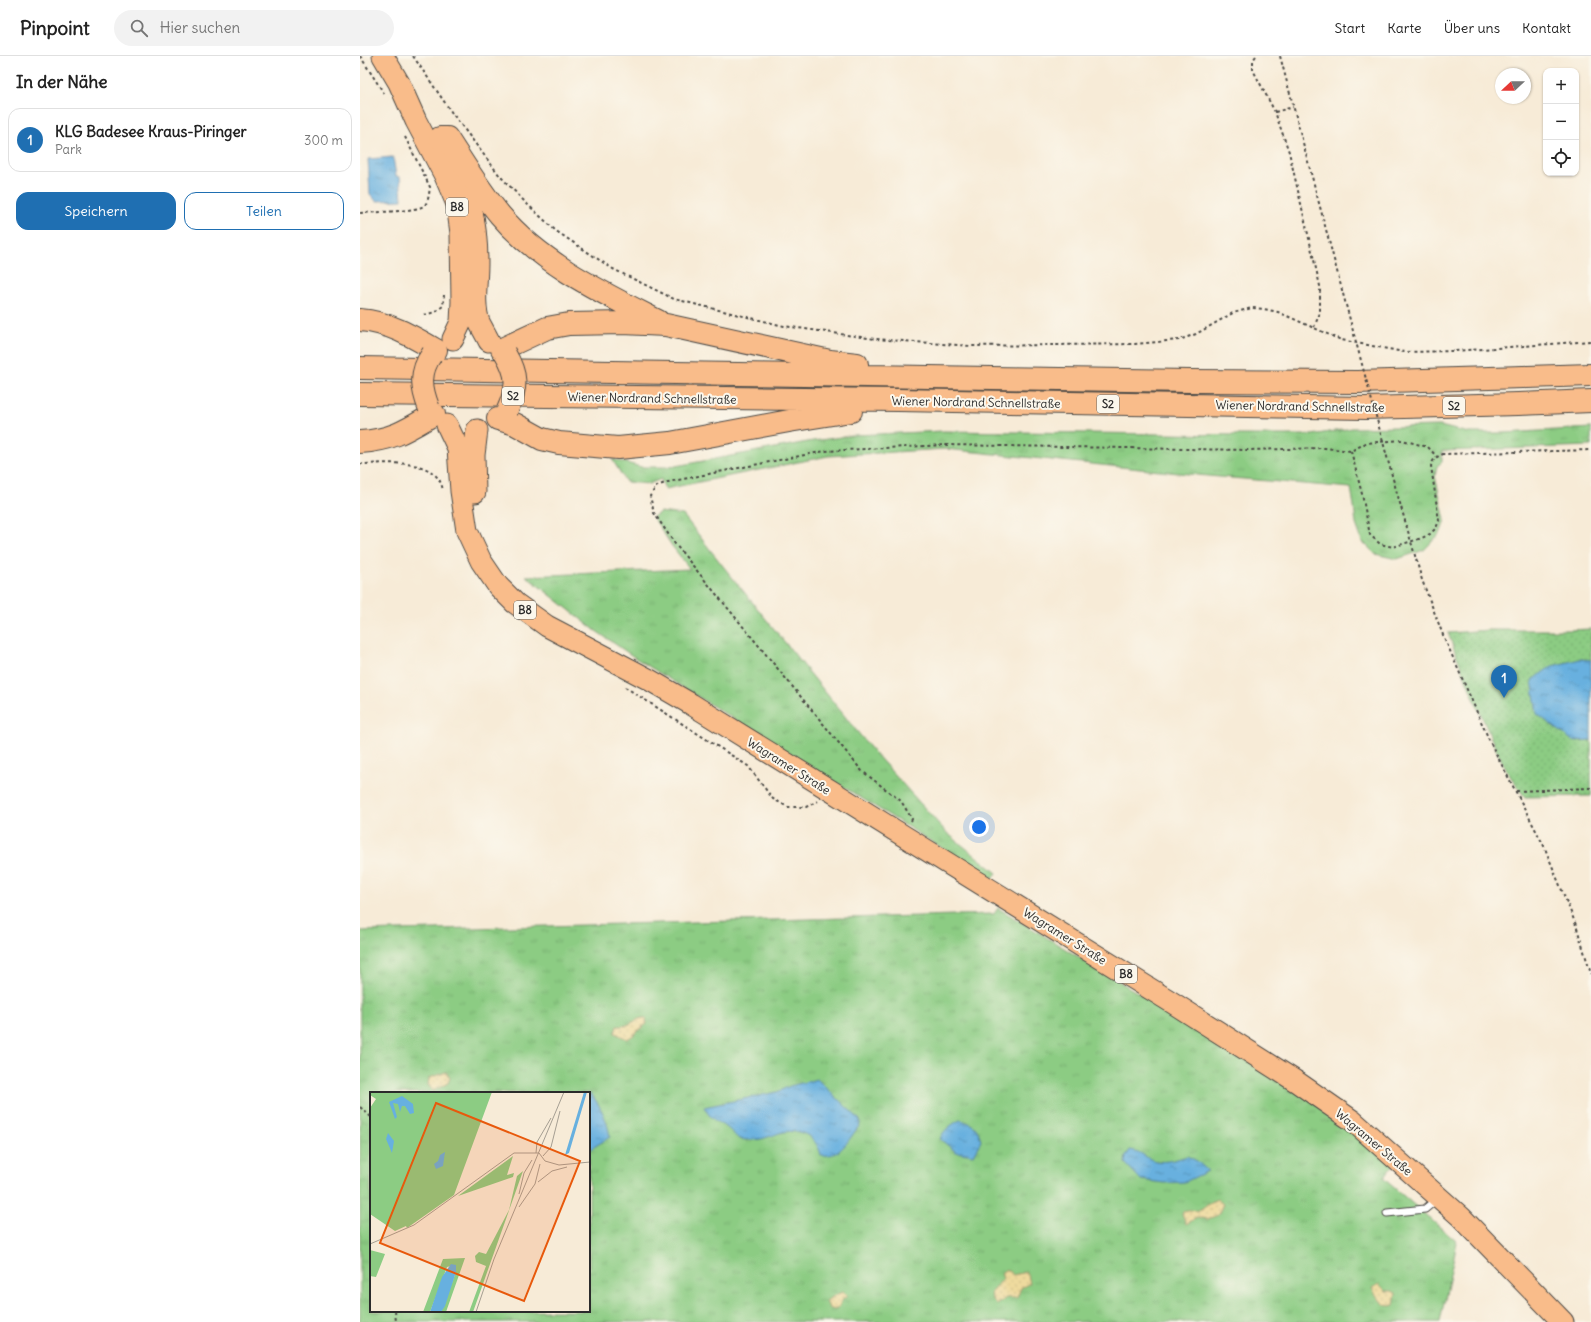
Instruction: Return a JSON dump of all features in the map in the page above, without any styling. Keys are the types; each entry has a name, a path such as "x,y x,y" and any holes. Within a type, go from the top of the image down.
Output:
{"highway":[{"path":"440,138 447,138 484,195 501,216 546,258 596,290 666,325"},
{"path":"360,320 393,327 440,348"},
{"path":"499,348 547,328 569,324 610,322 666,325 830,361 870,365 894,377"},
{"name":"Wiener Nordrand Schnellstraße","path":"360,368 894,377 1357,382 1591,375"},
{"name":"Wiener Nordrand Schnellstraße","path":"360,394 898,400 1365,408 1591,401"},
{"path":"502,415 542,439 559,443 618,448 678,442 841,411 866,410 898,400"},
{"path":"360,442 391,438 436,415"}],"main road":[{"name":"B8","path":"383,56 393,92 416,121 445,176 457,204 461,233 461,322 428,360 422,376 423,392 458,448 468,490"},
{"name":"B8","path":"393,92 425,115 463,178 471,200 476,234 476,304 479,322 512,364 516,380 514,396 502,415"},
{"path":"440,348 464,336 474,337 499,348"},
{"path":"436,415 462,429 477,430 491,424 502,415"},
{"name":"B8","path":"468,490 477,430"},
{"name":"Wagramer Straße","path":"468,490 467,531 481,561 498,586 515,603 547,626 648,679 691,704 1297,1082 1353,1121 1440,1198 1461,1217 1563,1322"}],"lane":[{"path":"1387,1213 1425,1210 1440,1198"}],"path":[{"path":"360,56 393,92"},
{"path":"413,56 452,113 500,176 556,231 613,269 674,299 784,326 875,340 971,346 1135,344 1179,340 1196,334 1233,313 1252,308 1278,312 1340,340 1404,352 1455,351 1591,341"},
{"path":"1256,56 1253,60 1253,70 1275,112 1289,152 1320,286 1320,313 1314,327"},
{"path":"1280,56 1410,542 1422,580 1443,636 1491,744 1544,846 1573,918 1591,974"},
{"path":"1275,112 1293,107"},
{"path":"404,136 432,192"},
{"path":"360,213 419,209 424,206 429,195 430,187"},
{"path":"424,315 435,312 443,306 445,292"},
{"path":"905,837 912,820 901,801 862,771 675,544 654,513 650,496 657,486 668,482 825,451 944,445 1247,450 1325,448 1351,451 1366,444 1402,440 1428,447 1437,457"},
{"path":"1351,451 1362,494 1370,535 1380,544 1392,546 1410,542 1430,534 1436,528 1439,521 1431,466 1432,461 1443,454 1591,450"},
{"path":"1516,791 1591,788"},
{"path":"360,1107 370,1116"},
{"path":"395,1312 396,1322"}],"green space":[{"path":"1440,426 1469,433 1504,433 1591,428 1591,446 1442,451 1442,462 1437,466 1435,476 1445,520 1441,532 1424,550 1397,559 1375,554 1362,541 1356,524 1351,488 1208,476 945,449 828,456 665,489 661,479 649,484 626,482 612,459 641,467 670,467 813,441 855,435 944,431 1312,435 1352,428"},
{"path":"660,512 683,515 873,751 947,833 997,873 992,879 637,659 596,631 526,576 690,569 672,546 653,517"},
{"path":"1591,629 1591,660 1580,659 1573,741 1591,740 1591,796 1525,797 1512,779 1496,749 1469,687 1448,633 1489,630"},
{"path":"998,908 1293,1087 1395,1163 1383,1178 1457,1242 1440,1322 360,1322 360,931 994,914"}],"sand":[{"path":"642,1018 646,1018 647,1024 627,1039 615,1033 617,1026 628,1025"},
{"path":"446,1072 450,1078 448,1083 433,1091 428,1085 429,1078"},
{"path":"1217,1199 1223,1204 1218,1215 1208,1219 1197,1218 1186,1224 1182,1213 1184,1211 1191,1210 1197,1212"},
{"path":"1006,1269 1013,1275 1026,1272 1030,1283 1021,1288 1017,1298 1006,1298 997,1305 992,1300 991,1292 1003,1279 1001,1273"},
{"path":"1379,1284 1386,1291 1396,1293 1394,1305 1384,1305 1376,1294 1372,1288"},
{"path":"842,1292 847,1296 841,1301 840,1306 834,1310 829,1308 826,1301"}],"water":[{"path":"393,157 396,176 400,177 402,200 376,201 370,194 368,159"},
{"path":"1580,659 1591,660 1591,740 1573,741 1537,714 1532,680 1552,666"},
{"path":"817,1079 860,1120 860,1125 844,1146 834,1154 821,1155 816,1143 807,1135 790,1131 758,1139 740,1139 736,1137 728,1128 713,1119 704,1107 777,1092 790,1086"},
{"path":"590,1094 601,1109 606,1120 610,1137 590,1149"},
{"path":"960,1120 969,1123 977,1129 981,1141 973,1155 956,1152 940,1139 946,1130"},
{"path":"1130,1150 1138,1152 1153,1160 1160,1161 1172,1160 1187,1156 1197,1161 1208,1171 1185,1182 1164,1183 1141,1180 1125,1163 1126,1156"}],"place":[{"name":"KLG Badesee Kraus-Piringer","path":"1504,698"}]}
